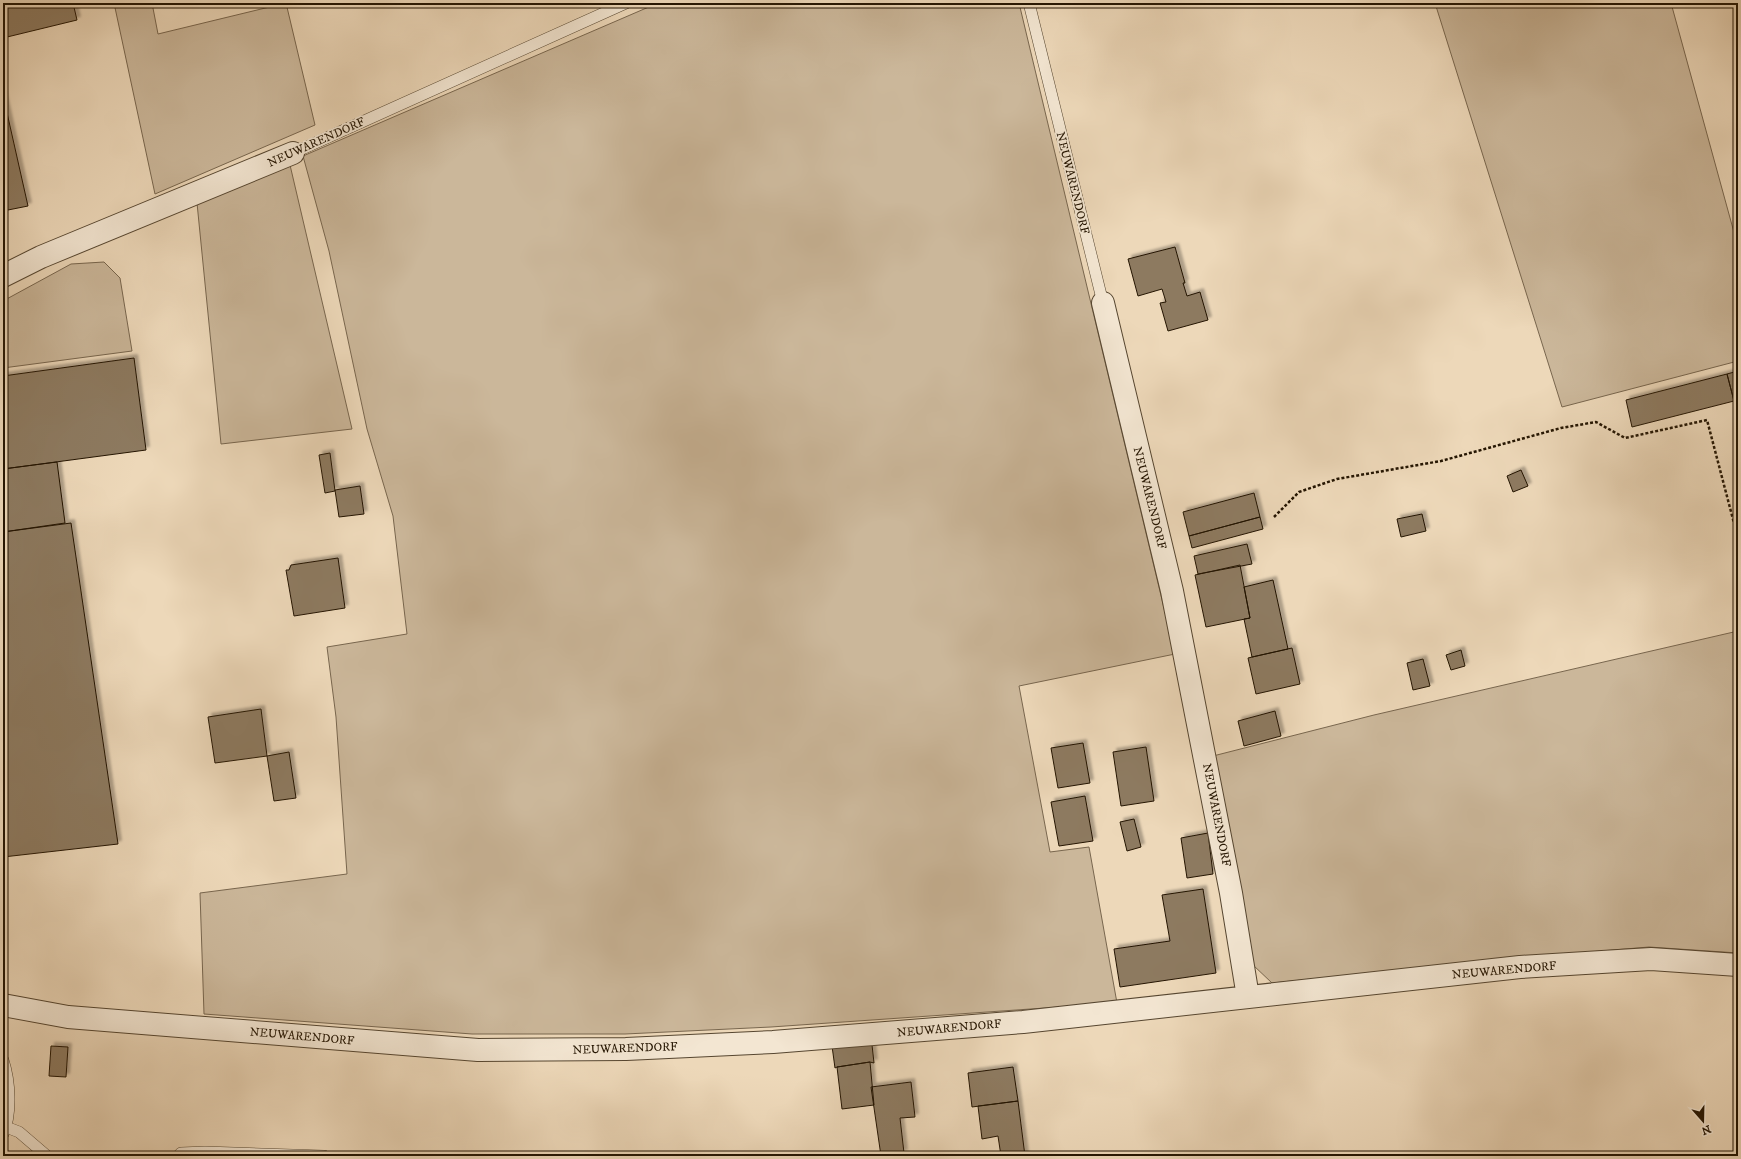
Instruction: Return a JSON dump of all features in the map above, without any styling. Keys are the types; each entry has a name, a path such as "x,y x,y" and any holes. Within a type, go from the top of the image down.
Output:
{"street":[{"name":"NEUWARENDORF","path":"3,276 41,257 293,153"},
{"name":"NEUWARENDORF","path":"1103,303 1172,591 1228,878 1248,997"},
{"name":"NEUWARENDORF","path":"3,1005 68,1017 478,1050 626,1049 773,1042 1023,1022 1520,967 1651,959 1738,966"}],"lane":[{"name":"NEUWARENDORF","path":"293,153 626,3"},
{"name":"NEUWARENDORF","path":"1029,3 1103,303"},
{"path":"3,1060 6,1069 9,1110 5,1131 19,1132 47,1156"},
{"path":"178,1156 181,1153 205,1152 324,1156"}],"path":[{"path":"1274,517 1299,492 1337,479 1441,461 1561,428 1596,422 1625,438 1707,420 1735,527 1738,531"}],"shaded area":[{"path":"114,3 152,3 158,34 286,3 315,125 155,194"},
{"path":"658,3 1019,3 1175,654 1019,686 1050,852 1089,847 1117,1003 771,1027 625,1034 472,1034 204,1014 200,893 347,874 336,717 327,647 407,634 393,516 367,429 329,251 303,156"},
{"path":"1435,3 1671,3 1738,247 1738,361 1562,407"},
{"path":"290,165 352,429 221,444 197,203"},
{"path":"104,262 120,278 132,351 3,368 3,301 71,264"},
{"path":"1738,631 1738,953 1649,947 1517,958 1272,983 1253,965 1213,756 1374,715"}],"building":[{"path":"3,3 73,3 77,20 3,38"},
{"path":"3,95 28,206 3,211"},
{"path":"1175,247 1187,296 1200,292 1208,320 1168,331 1160,303 1166,302 1162,289 1138,296 1128,259"},
{"path":"134,358 146,450 3,469 3,376"},
{"path":"1738,371 1738,400 1734,401 1727,374"},
{"path":"1727,374 1734,401 1632,427 1626,400"},
{"path":"330,453 335,491 325,493 319,455"},
{"path":"57,462 65,523 3,532 3,469"},
{"path":"1521,470 1528,486 1513,492 1507,476"},
{"path":"360,486 364,514 339,517 335,490"},
{"path":"1254,493 1260,517 1189,536 1183,512"},
{"path":"1422,514 1426,531 1401,537 1397,519"},
{"path":"1260,517 1263,529 1192,548 1189,536"},
{"path":"71,523 118,844 3,857 3,532"},
{"path":"1247,544 1252,564 1198,574 1194,556"},
{"path":"338,558 345,608 294,616 286,570 289,570 291,565"},
{"path":"1240,565 1250,618 1206,627 1195,575"},
{"path":"1273,580 1288,649 1252,657 1244,619 1250,618 1244,587"},
{"path":"1292,648 1300,684 1256,694 1248,658"},
{"path":"1461,650 1465,666 1451,670 1446,655"},
{"path":"1423,659 1430,686 1413,690 1407,663"},
{"path":"261,709 267,756 215,763 208,717"},
{"path":"1275,711 1281,736 1244,746 1238,721"},
{"path":"1083,743 1090,783 1058,788 1051,748"},
{"path":"1146,747 1154,801 1121,806 1113,752"},
{"path":"289,752 296,798 274,801 267,756"},
{"path":"1085,796 1093,841 1059,846 1051,802"},
{"path":"1134,819 1141,847 1127,851 1120,822"},
{"path":"1208,833 1213,874 1187,878 1181,838"},
{"path":"1203,889 1216,973 1120,987 1114,949 1170,941 1162,895"},
{"path":"872,1045 874,1063 870,1062 835,1068 832,1046"},
{"path":"51,1046 68,1047 66,1077 49,1076"},
{"path":"870,1062 874,1105 842,1109 837,1067"},
{"path":"1013,1067 1018,1101 972,1107 968,1073"},
{"path":"911,1082 915,1117 900,1118 904,1153 881,1156 871,1087"},
{"path":"1018,1101 1025,1156 1001,1156 998,1136 982,1139 978,1106"}]}
